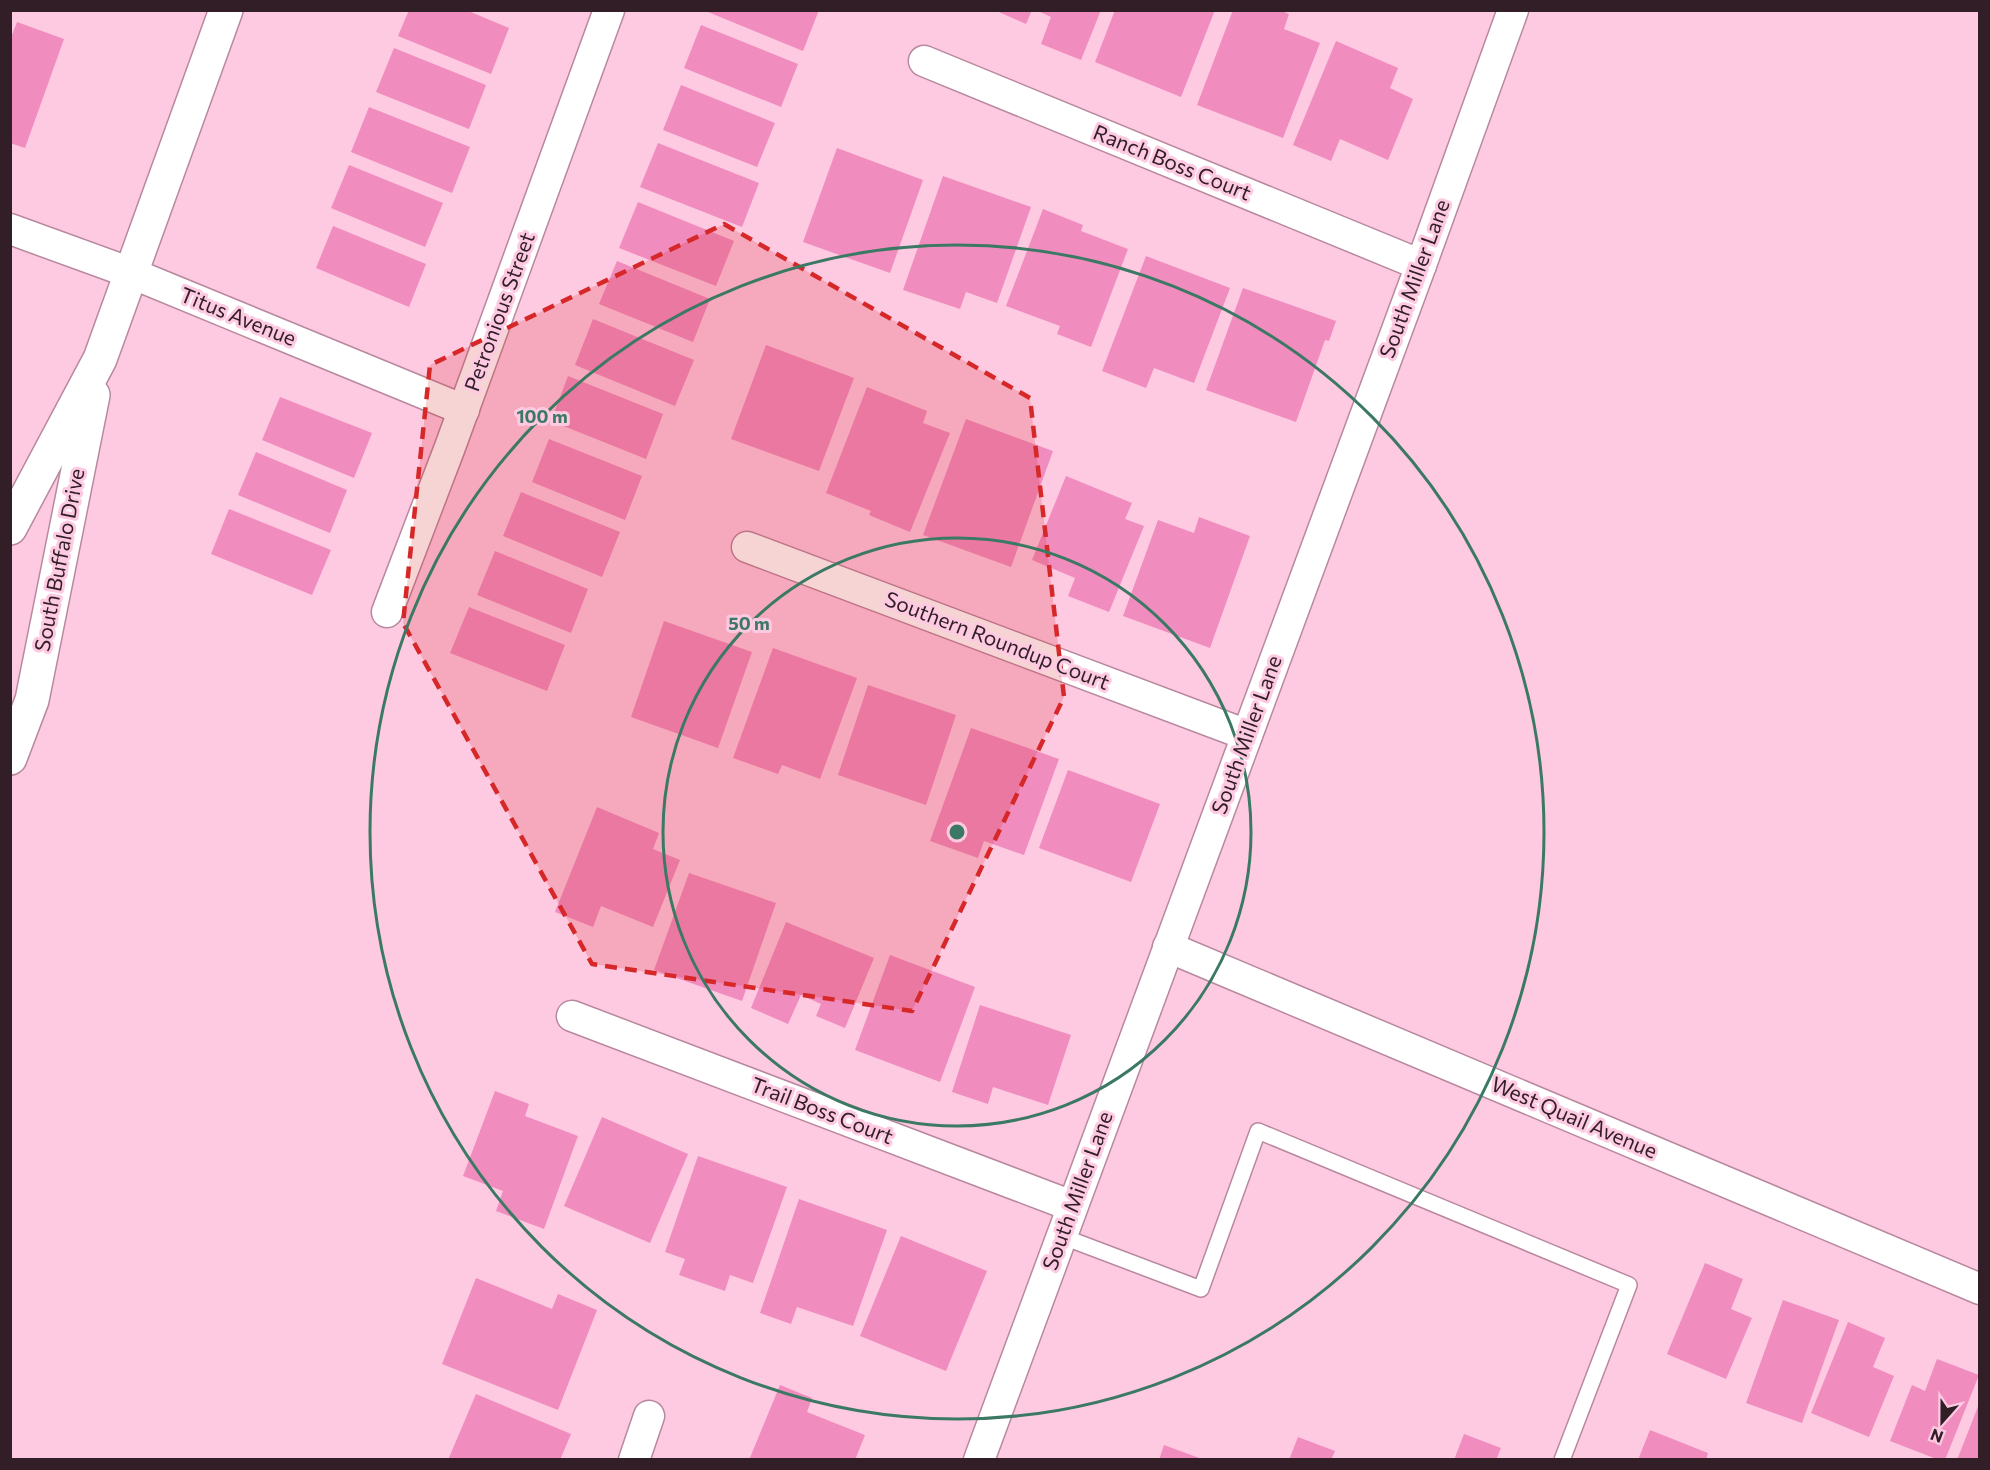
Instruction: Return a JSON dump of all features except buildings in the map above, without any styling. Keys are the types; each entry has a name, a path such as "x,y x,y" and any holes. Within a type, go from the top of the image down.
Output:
{"main road":[{"name":"South Buffalo Drive","path":"10,528 100,359 226,10"},
{"name":"South Buffalo Drive","path":"10,758 32,700 100,359"}],"street":[{"name":"Petronious Street","path":"387,612 464,410 609,10"},
{"name":"South Miller Lane","path":"979,1460 1513,10"},
{"name":"Ranch Boss Court","path":"924,61 1421,265"},
{"name":"Titus Avenue","path":"10,229 131,273 464,410"},
{"name":"Southern Roundup Court","path":"747,548 1247,735"},
{"name":"West Quail Avenue","path":"1168,947 1980,1289"},
{"name":"Trail Boss Court","path":"572,1016 1072,1206"},
{"path":"634,1460 649,1416"}],"lane":[{"path":"1061,1236 1201,1289 1258,1131 1629,1284 1562,1460"}],"highlighted area":[{"path":"724,224 1030,398 1064,697 912,1011 592,964 403,623 430,365"}]}
